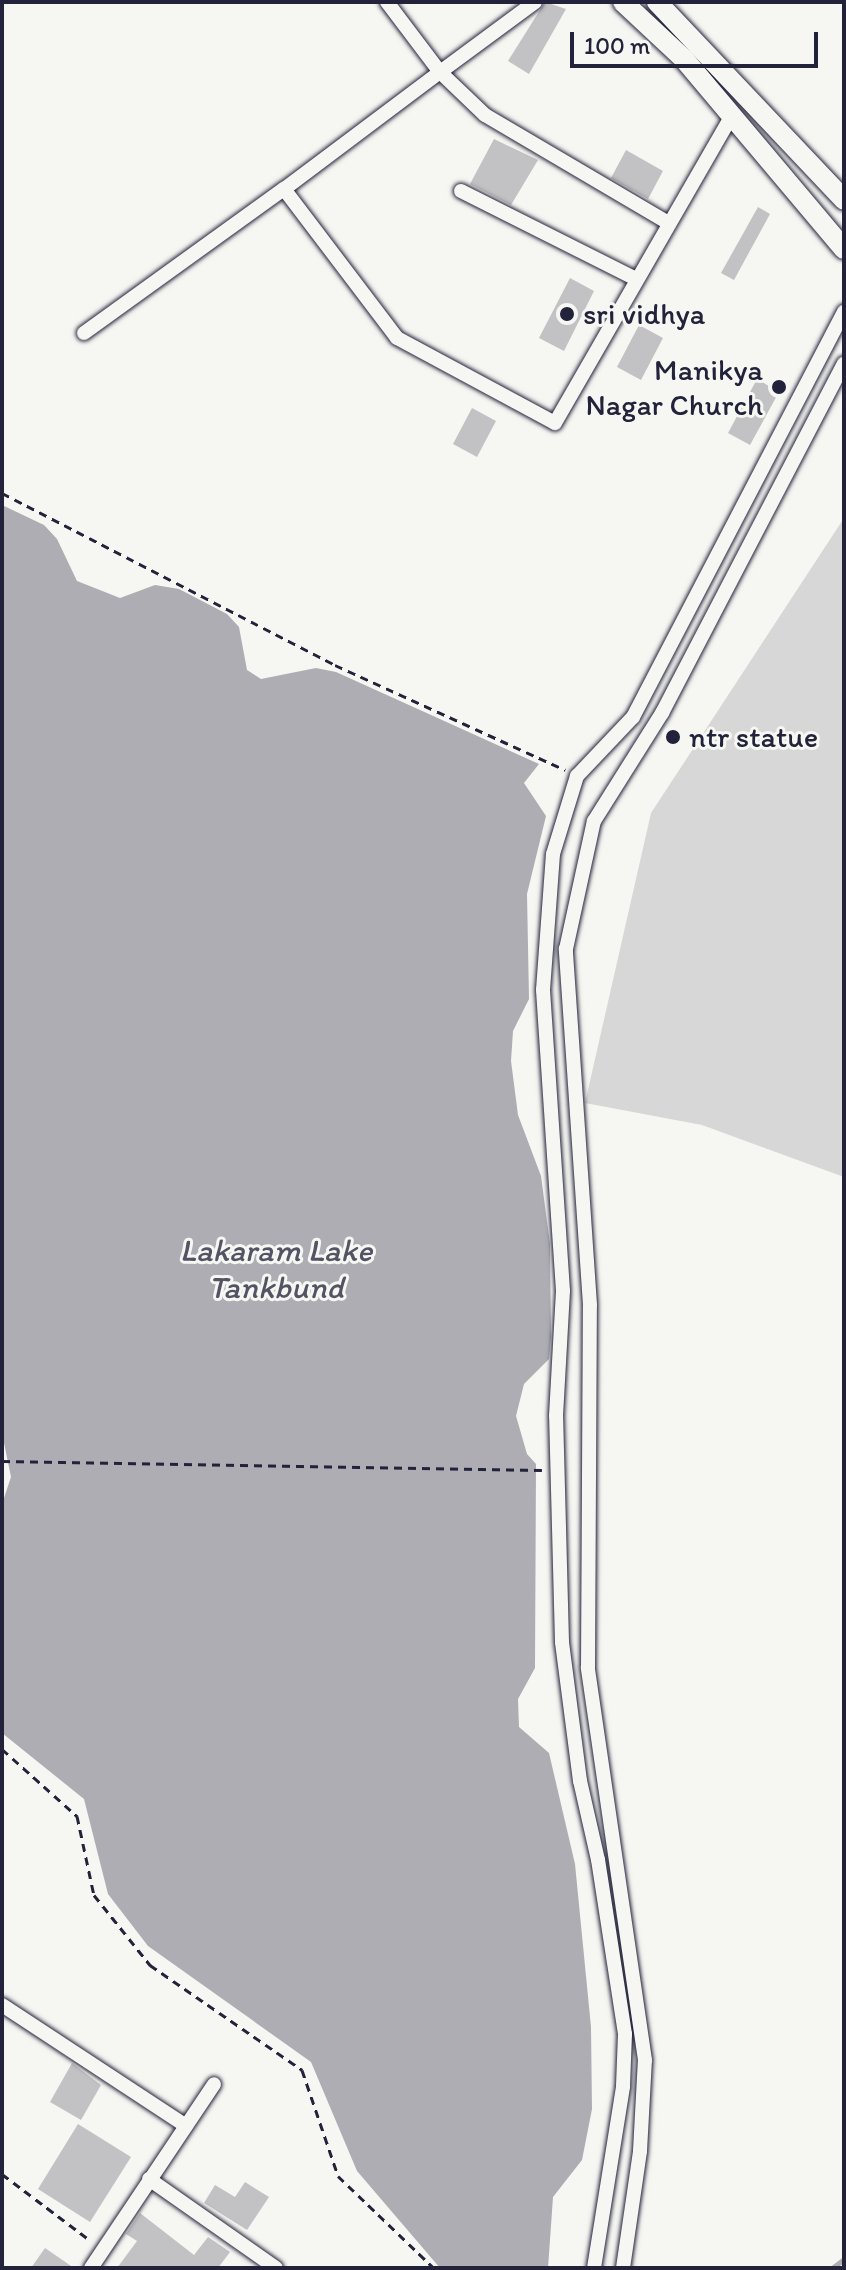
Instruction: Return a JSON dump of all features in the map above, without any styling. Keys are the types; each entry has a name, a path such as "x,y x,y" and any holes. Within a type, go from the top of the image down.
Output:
{"street":[{"path":"387,2 440,72 485,115 667,222"},
{"path":"84,333 535,2"},
{"path":"623,2 684,59 731,117 841,237"},
{"path":"657,2 844,200"},
{"path":"284,189 397,338 555,423 667,222 731,117"},
{"path":"461,191 636,279"},
{"path":"594,2268 623,2086 625,2034 568,1707 558,1469 563,1291 543,990 553,854 577,776 633,717 844,312"},
{"path":"623,2268 640,2151 645,2060 588,1668 590,1305 566,949 594,821 650,731 844,364"},
{"path":"633,717 650,731"},
{"path":"2,2005 186,2126"},
{"path":"91,2268 214,2084"},
{"path":"149,2179 276,2268"}],"path":[{"path":"2,493 335,665 577,776"},
{"path":"2,1461 558,1469"},
{"path":"2,1749 77,1816 94,1895 150,1965 302,2070 338,2176 434,2268"},
{"path":"2,2174 102,2249"}],"shaded area":[{"path":"844,518 844,1177 702,1125 585,1103 651,813"}],"water":[{"name":"Lakaram Lake Tankbund","path":"2,505 44,525 57,539 77,581 120,598 155,585 179,589 227,614 239,627 247,670 261,679 316,668 336,672 539,764 524,783 546,816 527,894 529,999 513,1031 511,1061 518,1115 541,1176 550,1244 551,1338 549,1359 524,1384 516,1416 527,1454 536,1464 535,1668 518,1699 519,1727 549,1753 575,1864 591,2027 592,2109 582,2160 553,2197 548,2268 440,2268 357,2171 311,2062 148,1946 108,1894 84,1799 2,1733 2,1504 11,1477 2,1433"}],"building":[{"path":"545,2 566,9 529,74 508,61"},
{"path":"494,139 538,160 511,205 470,184"},
{"path":"626,150 663,171 648,199 611,178"},
{"path":"758,207 770,214 734,280 721,273"},
{"name":"sri vidhya","path":"570,278 594,291 564,351 539,338"},
{"path":"639,325 663,338 641,380 617,367"},
{"path":"757,379 779,392 750,445 728,433"},
{"path":"472,408 496,421 477,457 453,444"},
{"path":"72,2063 101,2085 81,2120 50,2102"},
{"path":"78,2124 131,2157 90,2222 38,2189"},
{"path":"245,2182 269,2197 247,2230 204,2203 215,2185 235,2197"},
{"path":"140,2213 194,2255 208,2237 230,2252 218,2268 117,2268 137,2241 126,2234"},
{"path":"45,2248 74,2268 31,2268"}],"waterway":[{"path":"832,2268 844,2259"}],"place":[{"name":"sri vidhya","path":"567,314"},
{"name":"Manikya Nagar Church","path":"779,387"},
{"name":"ntr statue","path":"673,737"}]}
